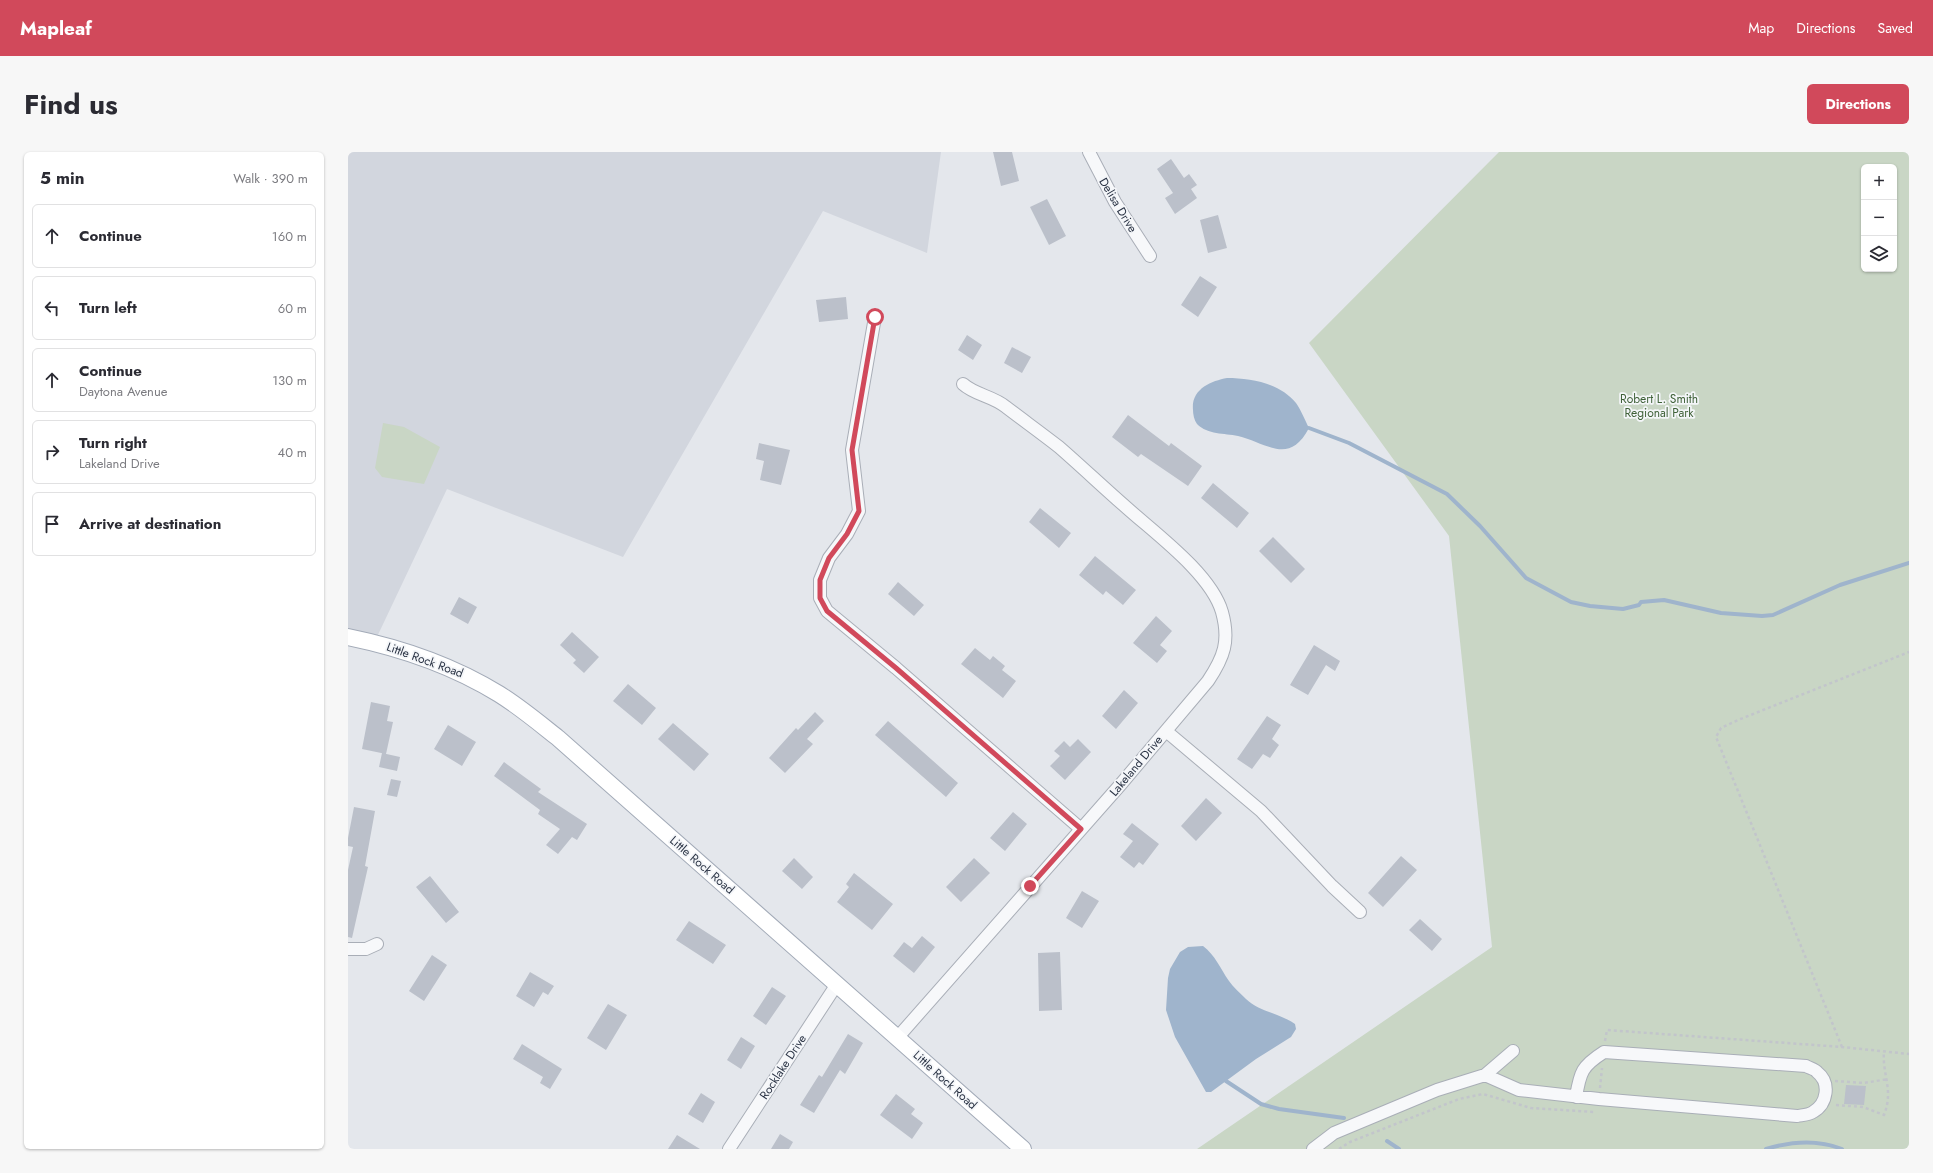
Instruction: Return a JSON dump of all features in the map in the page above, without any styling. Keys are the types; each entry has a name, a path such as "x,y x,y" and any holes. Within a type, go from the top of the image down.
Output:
{"main road":[{"name":"Little Rock Road","path":"348,637 383,645 441,664 472,678 525,712 558,738 898,1037 1022,1149"}],"street":[{"name":"Delisa Drive","path":"1089,152 1115,202 1150,256"},
{"path":"875,317 852,450 859,511 847,534 829,558 820,580 820,598 827,611 896,668 1081,829"},
{"name":"Lakeland Drive","path":"898,1037 1166,731 1221,662 1225,641 1222,612 1216,597 1201,576 1174,550 1058,447 1006,407 992,398 977,393 963,384"},
{"path":"1166,731 1261,811 1332,886 1360,912"},
{"path":"348,949 366,949 377,944"},
{"name":"Rocklake Drive","path":"729,1149 837,984"},
{"path":"1313,1149 1334,1133 1437,1090 1485,1075 1513,1051"},
{"path":"1485,1075 1519,1090 1576,1097 1798,1116 1812,1113 1821,1105 1826,1094 1825,1084 1818,1072 1806,1066 1604,1052 1589,1061 1580,1077 1576,1097"}],"path":[{"path":"1842,1047 1716,737 1721,728 1738,720 1909,652"},
{"path":"1339,1149 1350,1142 1459,1099 1483,1094 1531,1108 1599,1112 1599,1099 1607,1030 1842,1047 1909,1054"},
{"path":"1836,1105 1863,1107 1884,1115 1889,1097 1888,1079 1883,1065 1884,1051"},
{"path":"1825,1084 1834,1080 1864,1083 1888,1079"}],"shaded area":[{"path":"348,152 941,152 927,253 823,211 623,557 447,489 376,639 348,634"}],"green space":[{"name":"Robert L. Smith Regional Park","path":"1499,152 1909,152 1909,1149 1197,1149 1492,947 1449,536 1309,343"},
{"path":"383,423 404,427 440,447 424,484 382,477 375,468"}],"water":[{"path":"1227,378 1246,379 1264,383 1273,386 1289,396 1298,406 1309,428 1301,440 1294,446 1285,449 1277,449 1249,439 1211,432 1201,428 1194,419 1193,403 1195,397 1203,387 1215,381"},
{"path":"1203,946 1214,958 1231,983 1246,999 1263,1010 1289,1020 1295,1024 1296,1029 1291,1037 1256,1059 1211,1092 1206,1092 1175,1037 1166,1010 1170,969 1180,952 1188,947"}],"building":[{"path":"993,152 1012,152 1019,181 1001,186"},
{"path":"1171,159 1184,178 1189,174 1197,185 1191,189 1197,198 1175,214 1165,198 1173,193 1157,169"},
{"path":"1047,199 1066,236 1049,245 1030,207"},
{"path":"1218,215 1227,248 1208,253 1200,220"},
{"path":"1200,276 1217,287 1198,317 1181,305"},
{"path":"846,297 848,319 819,322 816,300"},
{"path":"967,335 982,345 973,360 958,350"},
{"path":"1012,347 1031,357 1022,373 1004,363"},
{"path":"1128,415 1169,446 1171,443 1202,466 1188,486 1141,454 1138,457 1112,437"},
{"path":"759,443 790,450 781,485 760,480 764,461 756,459"},
{"path":"1213,483 1249,513 1237,528 1201,498"},
{"path":"1040,508 1071,533 1059,548 1029,522"},
{"path":"1273,537 1305,569 1291,583 1259,551"},
{"path":"1095,556 1136,590 1123,605 1106,591 1103,595 1079,575"},
{"path":"898,582 924,605 914,616 888,594"},
{"path":"459,597 477,607 468,624 450,614"},
{"path":"1156,616 1172,631 1160,645 1167,651 1157,663 1133,643"},
{"path":"572,632 599,657 584,673 573,663 576,660 560,645"},
{"path":"1314,645 1340,661 1335,671 1326,665 1308,695 1290,685"},
{"path":"975,648 990,660 993,656 1005,666 1002,670 1016,681 1003,698 961,664"},
{"path":"628,684 656,708 642,725 613,701"},
{"path":"1124,690 1138,703 1116,729 1102,716"},
{"path":"371,702 390,706 387,721 393,722 386,754 362,749"},
{"path":"815,712 824,721 807,739 813,744 785,773 769,758 796,728 798,730"},
{"path":"1267,716 1281,725 1272,739 1279,745 1270,758 1263,754 1252,769 1237,759"},
{"path":"888,721 958,783 946,797 875,735"},
{"path":"673,723 709,754 694,771 658,739"},
{"path":"448,725 476,742 462,766 434,749"},
{"path":"1078,739 1091,752 1065,780 1050,766 1060,756 1054,751 1064,741 1070,747"},
{"path":"382,753 400,757 397,771 379,767"},
{"path":"504,762 541,789 538,792 587,824 577,840 572,837 558,854 546,845 560,829 538,814 540,810 494,776"},
{"path":"391,779 401,781 397,797 387,795"},
{"path":"1206,798 1222,813 1196,841 1181,826"},
{"path":"354,807 375,811 365,866 368,867 352,938 348,937 348,870 353,847 348,846 348,838"},
{"path":"1013,812 1027,824 1005,851 990,838"},
{"path":"1132,823 1159,844 1143,865 1139,862 1134,868 1120,857 1133,841 1123,834"},
{"path":"1401,856 1417,870 1383,907 1368,893"},
{"path":"794,858 813,877 802,889 782,871"},
{"path":"974,858 990,873 961,902 946,887"},
{"path":"854,873 893,904 872,930 837,902 849,887 846,884"},
{"path":"430,876 459,912 446,923 416,887"},
{"path":"1082,891 1099,901 1082,928 1066,918"},
{"path":"1420,919 1442,939 1432,951 1409,930"},
{"path":"689,921 726,945 713,964 676,940"},
{"path":"922,936 935,947 914,973 893,956 904,942 912,948"},
{"path":"1060,952 1062,1010 1039,1011 1038,953"},
{"path":"432,955 447,965 424,1001 409,991"},
{"path":"530,972 554,986 548,995 543,992 534,1007 516,996"},
{"path":"772,987 786,996 766,1025 753,1016"},
{"path":"608,1004 627,1015 606,1050 587,1038"},
{"path":"848,1034 863,1043 845,1074 840,1070 814,1113 800,1105 819,1075 822,1077"},
{"path":"741,1037 755,1046 741,1069 727,1060"},
{"path":"522,1044 562,1069 550,1089 540,1083 543,1077 513,1059"},
{"path":"1846,1085 1866,1086 1864,1105 1844,1104"},
{"path":"701,1093 715,1102 703,1123 688,1114"},
{"path":"896,1094 915,1109 911,1114 923,1123 912,1139 880,1115"},
{"path":"780,1134 793,1142 789,1149 771,1149"},
{"path":"677,1135 700,1149 668,1149"}],"waterway":[{"path":"1309,428 1349,443 1447,494 1480,526 1526,578 1571,602 1590,606 1623,609 1639,605 1641,602 1664,600 1721,613 1762,616 1773,615 1840,585 1909,563"},
{"path":"1226,1081 1261,1104 1279,1109 1344,1118"},
{"path":"1387,1141 1399,1149"},
{"path":"1766,1149 1785,1144 1804,1142 1814,1142 1842,1149"}],"route":[{"path":"875,317 852,450 859,511 847,534 829,558 820,580 820,598 827,611 896,668 1081,829 1030,886"}]}
